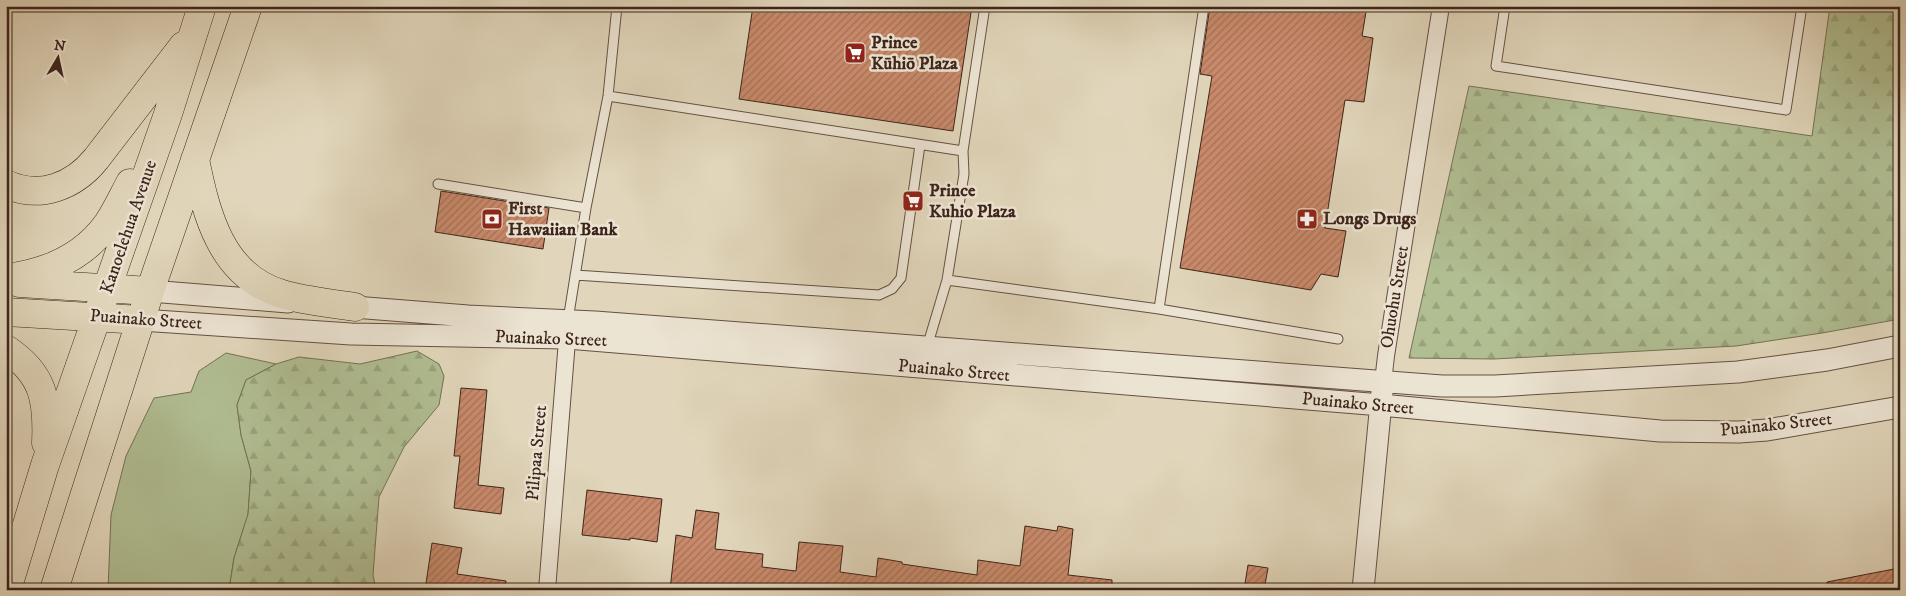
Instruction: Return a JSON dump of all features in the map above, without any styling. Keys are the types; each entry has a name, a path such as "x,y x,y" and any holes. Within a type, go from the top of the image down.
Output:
{"highway":[{"name":"Kanoelehua Avenue","path":"7,590 46,466 168,114 202,6"},
{"path":"54,590 150,291 248,6"},
{"path":"6,184 16,189 27,191 44,190 60,186 80,176 96,159 193,33"},
{"path":"6,278 26,275 58,265 85,248 107,224 168,114"},
{"path":"195,158 202,194 214,233 223,248 241,270 256,282 282,294 355,307"},
{"name":"Puainako Street","path":"6,282 150,291"},
{"name":"Puainako Street","path":"6,312 141,320"},
{"path":"6,349 26,365 42,393 47,414 46,466"}],"street":[{"name":"Ohuohu Street","path":"1364,590 1383,382 1441,6"},
{"name":"Puainako Street","path":"150,291 468,316 567,329 923,358 1381,405 1660,431 1767,430 1900,407"},
{"name":"Puainako Street","path":"141,320 351,334 567,329"},
{"name":"Pilipaa Street","path":"547,590 567,329"},
{"name":"Puainako Street","path":"923,358 1442,386 1495,386 1738,372 1827,360 1900,346"}],"lane":[{"path":"567,329 586,208 608,96 617,6"},
{"path":"923,358 947,280 964,174 963,151 985,6"},
{"path":"1159,309 1204,6"},
{"path":"1505,6 1496,66 1786,110 1802,6"},
{"path":"608,96 963,151"},
{"path":"575,275 879,296 892,289 901,278 920,145"},
{"path":"438,184 586,208"},
{"path":"947,280 1159,309 1338,339"}],"green space":[{"path":"1830,6 1900,6 1900,319 1736,346 1494,359 1409,358 1469,86 1812,136"},
{"path":"417,351 439,364 444,376 439,405 404,447 379,497 373,575 376,590 229,590 234,558 248,514 251,471 241,435 237,405 246,380 276,364 299,357 360,364"},
{"path":"226,353 276,364 246,380 237,405 241,435 251,471 248,515 234,558 229,590 108,590 111,515 126,456 154,398 191,392 199,371"}],"building":[{"name":"Prince Kūhiō Plaza","path":"753,6 972,6 953,131 739,99"},
{"path":"1210,6 1367,6 1362,36 1373,38 1364,102 1345,100 1325,228 1346,231 1338,277 1321,274 1311,290 1180,268 1212,76 1200,74"},
{"name":"First Hawaiian Bank","path":"441,191 549,208 543,249 435,232"},
{"path":"461,388 487,390 478,485 504,488 501,514 454,508 460,456 454,456"},
{"path":"587,490 662,499 657,542 582,535"},
{"path":"696,510 719,513 715,549 763,554 762,567 796,571 799,542 843,546 840,572 876,577 878,558 902,562 902,564 977,575 978,560 1020,566 1025,526 1057,531 1058,526 1073,529 1068,575 1112,580 1112,590 735,590 715,588 715,590 670,590 676,535 692,538"},
{"path":"432,543 462,548 457,574 506,581 505,590 425,590"},
{"path":"1248,565 1268,568 1264,590 1244,590"},
{"path":"1894,569 1898,590 1828,590 1827,582"}],"place":[{"name":"Prince Kūhiō Plaza","path":"855,53"},
{"name":"Prince Kuhio Plaza","path":"913,201"},
{"name":"First Hawaiian Bank","path":"492,219"},
{"name":"Longs Drugs","path":"1307,219"}]}
